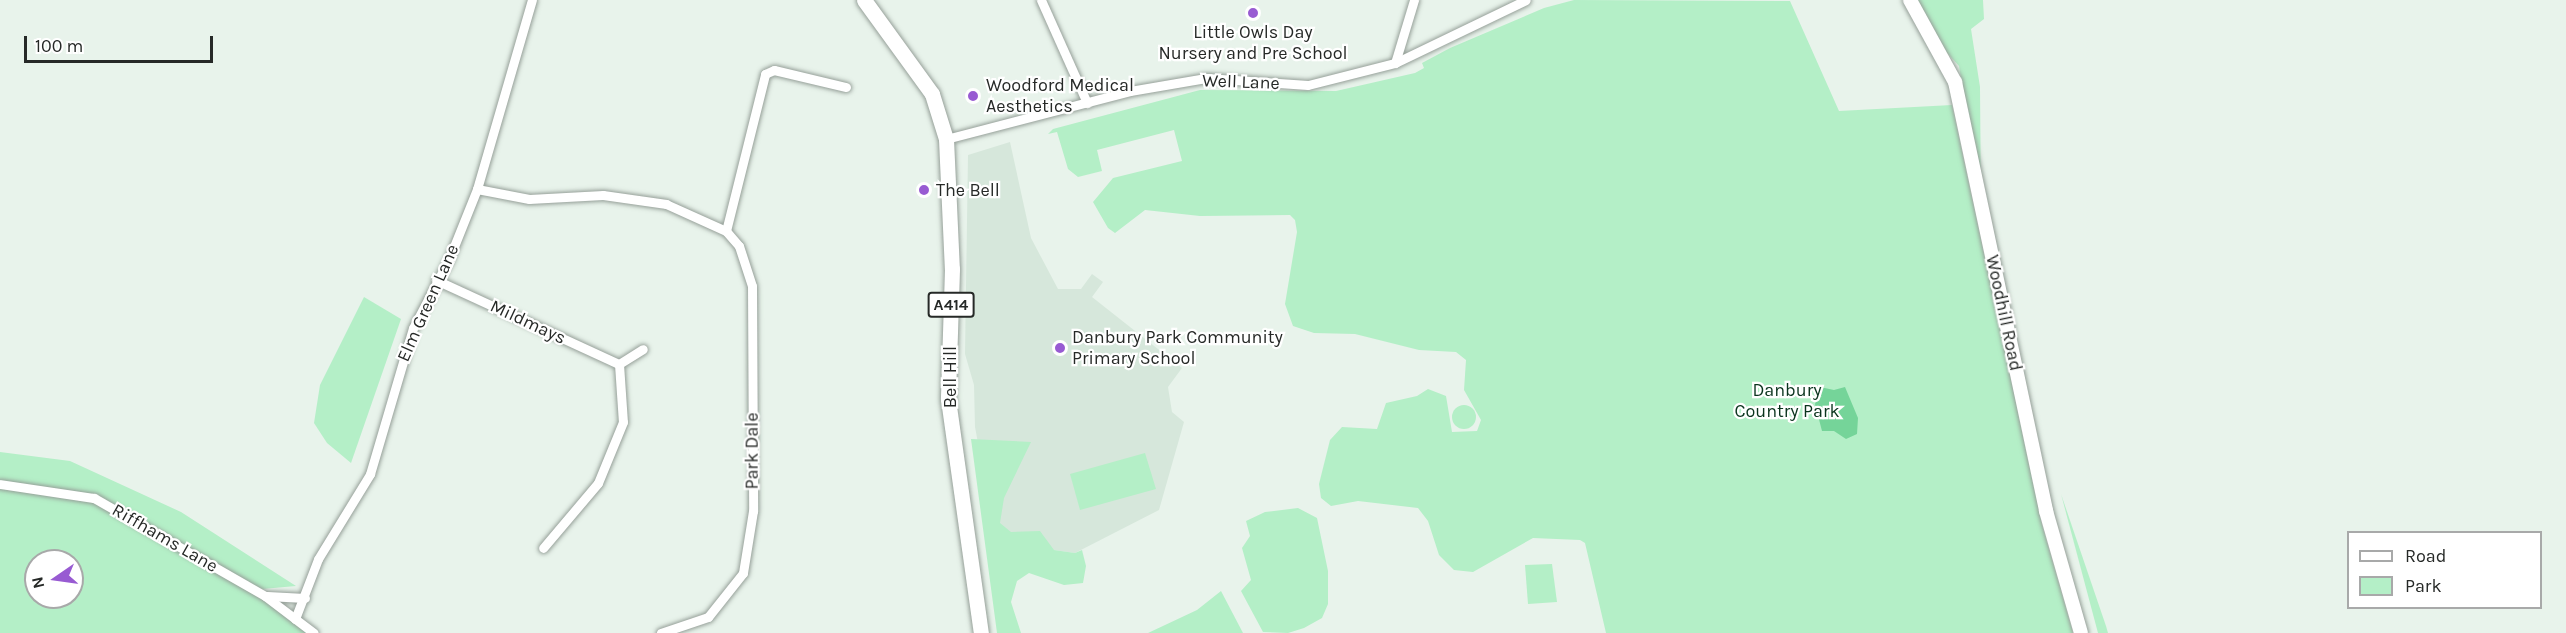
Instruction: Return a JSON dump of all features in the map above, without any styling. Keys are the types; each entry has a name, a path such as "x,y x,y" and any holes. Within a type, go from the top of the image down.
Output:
{"main road":[{"name":"Bell Hill","path":"864,0 932,94 946,139 952,269 948,399 954,467 981,633"}],"street":[{"name":"Elm Green Lane","path":"295,619 305,598 318,559 370,474 393,385 413,328 436,280 449,259 477,189 532,0"},
{"path":"1041,0 1087,102"},
{"path":"1395,63 1414,0"},
{"name":"Well Lane","path":"946,139 1087,102 1206,78 1308,85 1395,63 1526,0"},
{"name":"Woodhill Road","path":"1910,0 1955,82 2046,511 2081,633"},
{"path":"477,189 529,199 603,195 666,204 726,231 765,74 774,70 846,87"},
{"name":"Park Dale","path":"661,633 708,617 743,573 753,511 752,286 739,246 726,231"},
{"name":"Mildmays","path":"436,280 619,364"},
{"path":"543,548 598,483 623,422 619,364 643,349"},
{"name":"Riffhams Lane","path":"0,484 94,498 265,596 314,633"},
{"path":"265,596 305,598"}],"shaded area":[{"name":"Danbury Park Community Primary School","path":"1010,142 1031,238 1058,289 1081,289 1092,274 1103,282 1092,297 1182,368 1168,387 1172,412 1184,422 1159,510 1075,553 1054,550 999,555 975,427 974,385 965,354 968,155"},
{"path":"1820,387 1834,390 1845,387 1858,418 1857,434 1846,439 1834,431 1822,431 1815,404"}],"green space":[{"name":"Danbury Country Park","path":"1574,0 1790,1 1839,111 1952,105 2042,525 2073,633 1606,633 1585,543 1580,540 1533,538 1473,572 1454,570 1439,555 1428,521 1418,508 1358,501 1331,506 1321,498 1319,484 1330,440 1342,427 1377,429 1386,403 1417,396 1428,389 1446,396 1452,432 1477,431 1481,420 1464,390 1466,360 1456,352 1419,350 1355,334 1314,333 1293,326 1285,304 1297,232 1295,220 1290,215 1200,216 1145,210 1115,233 1108,228 1093,202 1113,178 1182,161 1174,130 1097,150 1102,171 1078,177 1068,169 1057,132 1048,134 1053,129 1200,90 1336,91 1415,73 1424,68 1422,63 1450,48 1544,8"},
{"path":"1917,0 1983,0 1984,19 1971,29 1980,87 1981,206 1959,66 1940,45"},
{"path":"364,297 401,319 351,463 327,443 314,423 320,385"},
{"path":"1464,405 1469,406 1475,412 1475,422 1469,428 1464,429 1459,428 1453,422 1452,417 1453,412 1459,406"},
{"path":"971,439 1031,442 1004,498 1000,523 1011,532 1040,531 1054,550 1075,553 1082,550 1086,566 1083,583 1064,585 1029,573 1017,581 1011,602 1021,633 997,633"},
{"path":"0,452 70,461 181,512 296,586 262,589 311,633 0,633"},
{"path":"1145,453 1156,489 1080,510 1070,474"},
{"path":"2061,494 2106,626 2108,633 2098,633"},
{"path":"1298,508 1317,518 1328,571 1328,604 1322,618 1304,628 1288,633 1263,632 1241,591 1251,580 1242,548 1250,536 1246,521 1265,512"},
{"path":"1552,564 1557,602 1528,604 1525,565"},
{"path":"1221,591 1243,633 1148,633 1197,610"}],"place":[{"name":"Little Owls Day Nursery and Pre School","path":"1253,13"},
{"name":"Woodford Medical Aesthetics","path":"973,96"},
{"name":"The Bell","path":"924,190"},
{"name":"Danbury Park Community Primary School","path":"1060,348"}]}
